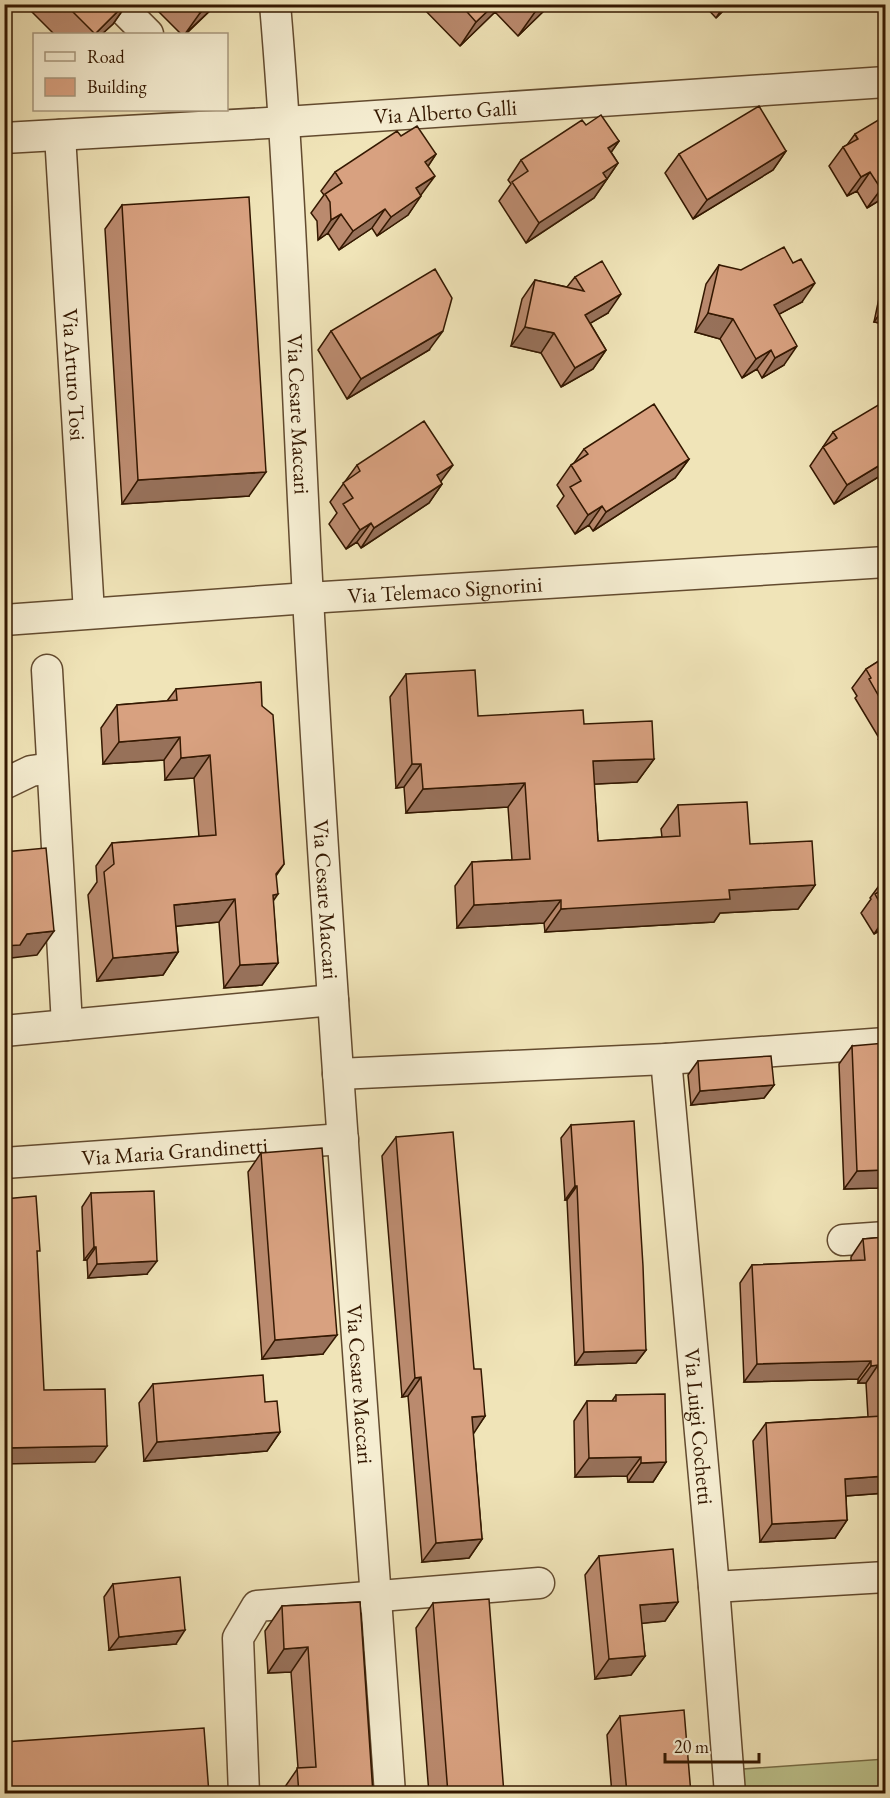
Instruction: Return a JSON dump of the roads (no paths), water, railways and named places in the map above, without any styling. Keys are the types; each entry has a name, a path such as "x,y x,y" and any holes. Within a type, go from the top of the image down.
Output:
{"street":[{"path":"118,4 147,33"},
{"name":"Via Cesare Maccari","path":"275,4 285,122 308,598 333,1000 390,1794"},
{"name":"Via Alberto Galli","path":"4,138 60,135 230,117 285,122 885,82"},
{"name":"Via Arturo Tosi","path":"60,135 89,613"},
{"name":"Via Telemaco Signorini","path":"4,620 308,598 885,562"},
{"path":"47,670 67,1025"},
{"path":"4,784 31,771 52,768"},
{"path":"4,1030 333,1000"},
{"path":"338,1074 666,1059 885,1043"},
{"name":"Via Luigi Cochetti","path":"666,1059 714,1587 730,1794"},
{"name":"Via Maria Grandinetti","path":"4,1163 343,1139"},
{"path":"843,1240 885,1237"},
{"path":"714,1587 885,1577"},
{"path":"244,1794 238,1638 257,1606 539,1583"}]}
